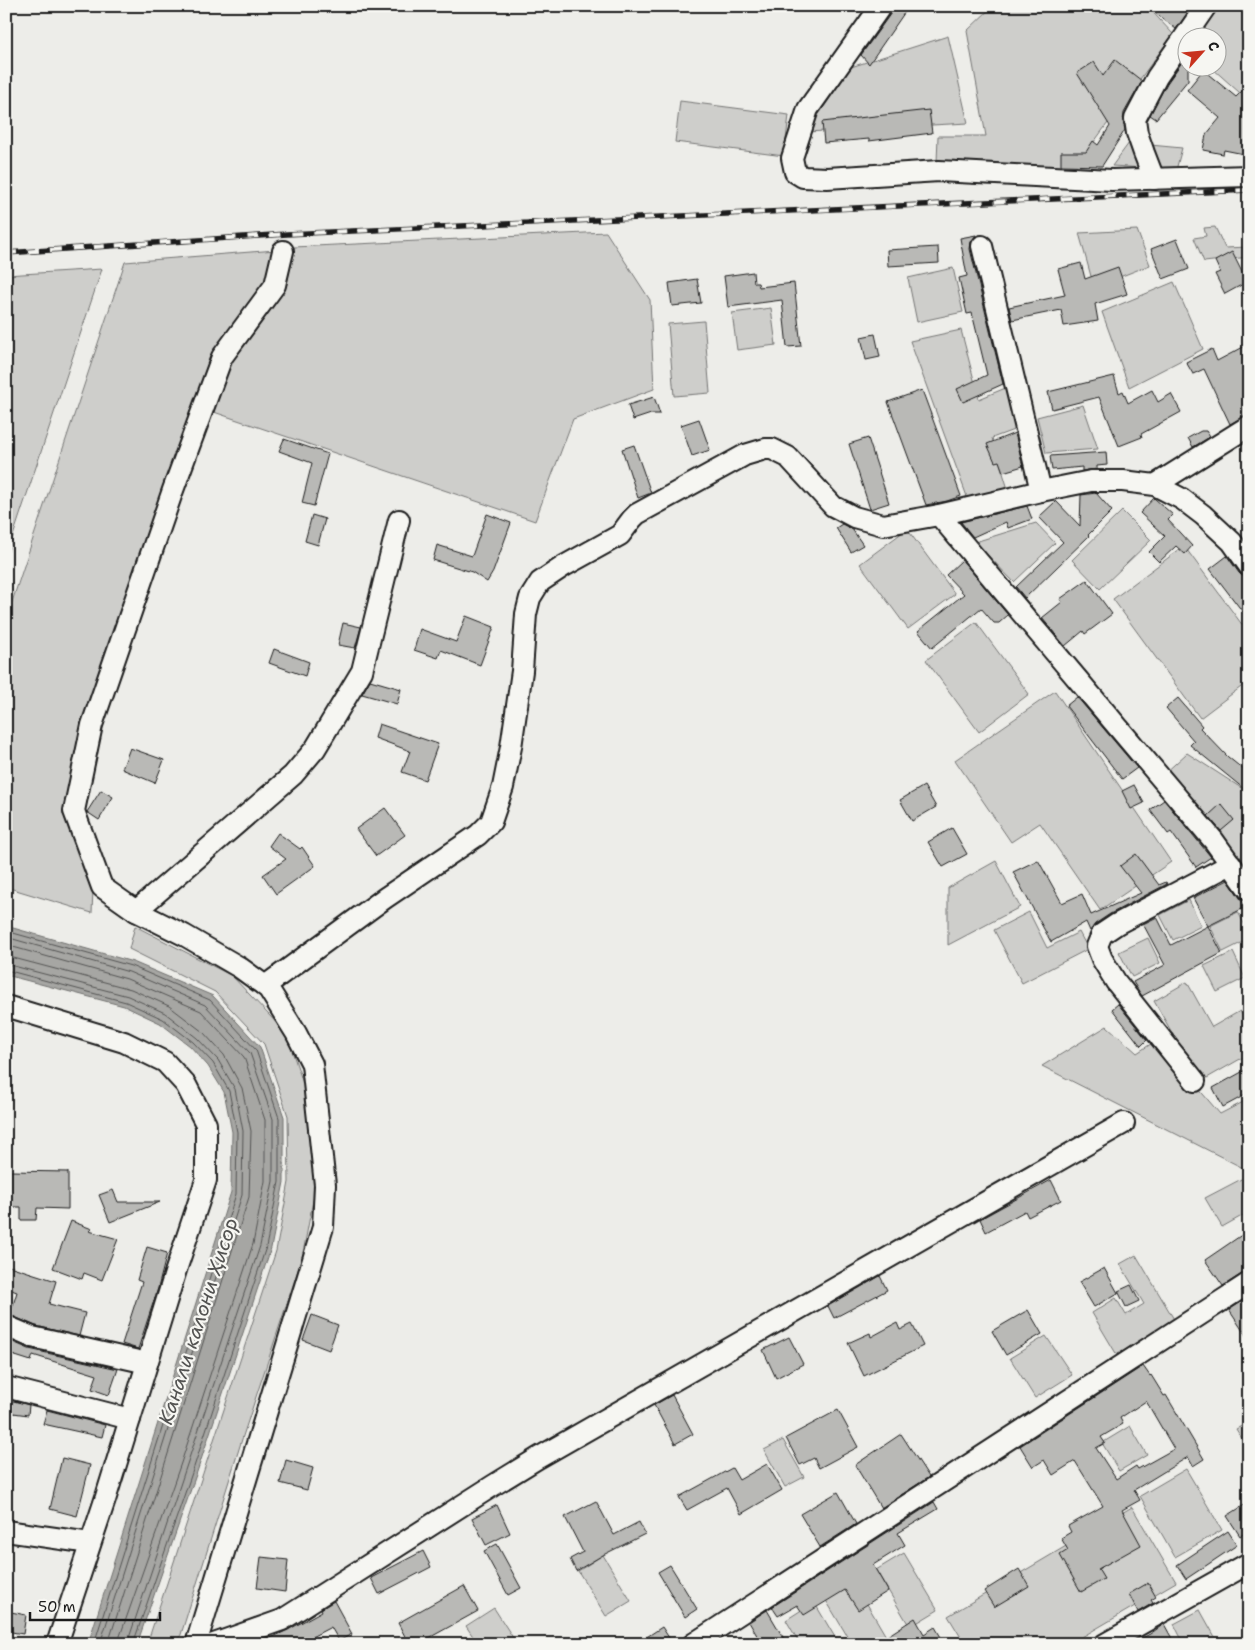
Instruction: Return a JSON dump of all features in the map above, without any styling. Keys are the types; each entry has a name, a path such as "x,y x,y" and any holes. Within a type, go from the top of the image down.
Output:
{"street":[{"path":"881,6 808,109 792,158 795,172 803,177 827,178 939,171 1112,180 1249,176"},
{"path":"1154,179 1139,140 1135,119 1157,78 1206,6"},
{"path":"982,246 1041,491"},
{"path":"196,1644 323,1227 325,1185 312,1064 296,1033 265,986 239,966 136,911 102,888 74,811 92,725 173,490 222,357 275,285 283,251"},
{"path":"1155,485 1249,426"},
{"path":"265,986 385,898 478,835 491,822 503,787 511,747 522,671 526,614 530,598 540,582 564,566 620,535 632,518 646,509 745,455 765,449 772,449 788,457 833,506 854,517 883,525 940,515 1091,481 1123,481 1155,485 1182,499 1203,515 1232,542 1249,566"},
{"path":"940,515 1214,842 1249,890"},
{"path":"136,911 293,775 315,748 362,671 399,520"},
{"path":"1195,1081 1116,982 1102,959 1097,946 1102,934 1117,924 1231,864"},
{"path":"6,1006 124,1042 165,1062 186,1085 206,1124 206,1180 57,1644"},
{"path":"214,1644 282,1620 538,1458 1124,1124"},
{"path":"693,1644 1249,1283"},
{"path":"6,1326 32,1337 147,1362"},
{"path":"6,1387 24,1390 130,1419"},
{"path":"6,1531 90,1543"},
{"path":"1104,1644 1249,1563"}],"shaded area":[{"path":"993,6 1147,6 1173,34 1072,172 937,162 938,136 986,136 967,31"},
{"path":"1217,6 1249,6 1249,101 1223,78 1228,78 1228,28 1202,28"},
{"path":"948,36 968,123 807,132 851,67"},
{"path":"680,101 789,115 784,156 675,142"},
{"path":"1129,143 1182,148 1176,170 1112,166"},
{"path":"1215,227 1225,248 1249,247 1249,257 1204,262 1194,238 1206,236 1204,228"},
{"path":"1137,230 1150,265 1094,287 1079,233"},
{"path":"606,232 650,300 654,389 573,419 535,521 211,411 233,356 287,284 294,247"},
{"path":"276,250 270,277 216,353 65,810 93,889 92,913 6,887 6,620 125,262"},
{"path":"953,268 963,312 917,322 908,278"},
{"path":"102,269 6,557 6,275"},
{"path":"1174,282 1203,349 1129,387 1102,312"},
{"path":"771,308 776,345 737,350 732,313"},
{"path":"704,321 710,393 674,396 668,324"},
{"path":"961,330 979,399 1008,387 1019,428 992,438 1008,489 969,502 910,341"},
{"path":"1083,405 1098,449 1046,453 1037,417"},
{"path":"1122,511 1151,540 1100,589 1072,560"},
{"path":"1036,523 1055,543 1014,582 975,542"},
{"path":"907,529 955,594 908,629 860,564"},
{"path":"1184,546 1249,634 1249,681 1200,718 1113,599"},
{"path":"976,622 1029,694 979,732 926,660"},
{"path":"1055,691 1171,862 1100,910 1040,823 1011,842 955,760"},
{"path":"1187,753 1249,793 1249,878 1164,774"},
{"path":"996,861 1020,907 948,945 948,888"},
{"path":"1189,900 1201,926 1173,940 1160,915"},
{"path":"1029,912 1047,948 1079,932 1088,949 1022,983 994,930"},
{"path":"1238,912 1249,933 1249,939 1223,952 1210,926"},
{"path":"135,926 232,976 286,1033 313,1113 315,1190 302,1258 243,1436 178,1644 147,1644 276,1251 289,1182 288,1116 264,1044 215,992 129,949"},
{"path":"1148,938 1160,963 1132,977 1119,952"},
{"path":"1233,952 1245,978 1217,992 1204,966"},
{"path":"1187,982 1212,1027 1240,1011 1249,1027 1249,1054 1200,1082 1154,1001"},
{"path":"1107,1026 1137,1053 1157,1040 1220,1114 1249,1099 1249,1171 1042,1066"},
{"path":"1249,1175 1249,1212 1222,1227 1205,1198"},
{"path":"1136,1255 1175,1321 1117,1355 1092,1313 1116,1298 1126,1315 1144,1304 1120,1264"},
{"path":"1046,1336 1072,1375 1035,1398 1010,1358"},
{"path":"1249,1422 1249,1450 1236,1429"},
{"path":"1130,1426 1147,1455 1119,1471 1102,1443"},
{"path":"783,1440 804,1477 785,1487 764,1450"},
{"path":"1186,1469 1222,1530 1175,1557 1140,1496"},
{"path":"1132,1507 1176,1582 1070,1644 965,1644 948,1616"},
{"path":"904,1553 938,1610 910,1627 876,1570"},
{"path":"603,1555 631,1601 606,1616 578,1571"},
{"path":"853,1580 887,1638 877,1644 852,1644 824,1597"},
{"path":"814,1602 839,1644 800,1644 786,1620"},
{"path":"494,1608 517,1644 478,1644 466,1626"},
{"path":"1200,1610 1219,1644 1184,1644 1174,1624"}],"water":[{"name":"Канали калони Ҳисор","path":"6,926 133,962 213,996 260,1047 284,1117 284,1182 271,1248 198,1469 137,1644 88,1644 231,1192 232,1132 224,1092 208,1066 190,1046 160,1023 124,1006 6,975"}],"building":[{"path":"893,6 909,6 869,64 861,55 891,13"},
{"path":"1146,6 1189,6 1191,8 1176,29"},
{"path":"1115,60 1142,81 1124,113 1125,130 1102,166 1061,165 1061,152 1086,152 1093,141 1098,145 1110,126 1077,73 1094,62 1103,76"},
{"path":"1178,68 1178,78 1188,78 1156,119 1150,115 1167,83"},
{"path":"1197,78 1213,78 1236,97 1249,84 1249,155 1224,150 1223,154 1203,150 1206,135 1220,118 1187,90"},
{"path":"929,110 932,133 869,141 869,139 824,143 822,122"},
{"path":"976,235 971,242 970,249 1003,384 963,402 957,389 987,375 972,313 967,314 959,278 967,276 960,238"},
{"path":"1177,239 1189,269 1163,279 1151,249"},
{"path":"938,247 939,263 888,266 887,250"},
{"path":"1232,252 1247,282 1225,294 1215,274 1220,272 1215,261"},
{"path":"1081,263 1085,279 1118,267 1127,294 1095,304 1098,321 1064,326 1061,310 1012,320 1009,307 1065,295 1058,269"},
{"path":"753,272 754,283 758,283 759,287 794,283 801,346 787,347 782,300 728,307 724,276"},
{"path":"697,279 701,303 672,306 669,283"},
{"path":"875,334 880,357 866,360 861,337"},
{"path":"1249,344 1249,414 1230,424 1204,369 1193,374 1186,362 1212,349 1217,361"},
{"path":"1114,376 1119,393 1123,391 1128,403 1152,390 1158,402 1171,394 1181,412 1141,434 1142,437 1119,446 1099,397 1052,409 1048,392"},
{"path":"922,390 961,496 926,505 888,402"},
{"path":"654,397 660,414 651,414 633,420 628,405"},
{"path":"699,419 710,450 692,456 681,425"},
{"path":"1201,431 1206,431 1210,437 1193,447 1188,438"},
{"path":"1015,433 1023,466 1003,472 999,461 995,462 987,444"},
{"path":"868,438 889,503 870,509 849,444"},
{"path":"284,439 328,454 314,506 302,503 312,463 279,451"},
{"path":"634,445 651,493 638,498 622,449"},
{"path":"1106,452 1107,465 1097,466 1097,469 1082,471 1082,467 1052,470 1050,456"},
{"path":"1096,493 1112,511 1025,598 1016,587 1063,542 1039,517 1056,501 1080,526 1081,495"},
{"path":"1154,498 1173,515 1168,520 1192,546 1185,554 1176,546 1159,562 1149,552 1165,536 1140,513"},
{"path":"1027,506 1032,519 1008,528 1006,522 973,537 961,522"},
{"path":"487,514 511,523 493,572 487,582 472,572 433,560 437,545 472,556"},
{"path":"312,515 325,519 318,545 305,541"},
{"path":"842,524 852,529 863,545 851,552 836,528"},
{"path":"1227,556 1239,573 1249,582 1249,620 1210,569"},
{"path":"962,560 1008,615 999,623 994,623 981,608 932,648 918,631 964,594 946,575"},
{"path":"1087,580 1112,614 1085,634 1083,631 1065,646 1042,618 1062,602 1060,599"},
{"path":"466,616 494,627 480,665 441,650 438,658 414,650 420,629 456,642"},
{"path":"343,623 361,627 355,648 338,645"},
{"path":"274,649 309,662 305,676 269,663"},
{"path":"370,680 401,689 397,704 362,694"},
{"path":"1077,697 1137,768 1122,779 1066,706"},
{"path":"1178,698 1202,726 1200,728 1228,757 1249,774 1249,793 1190,745 1194,741 1166,708"},
{"path":"379,724 438,744 425,780 402,772 410,751 375,738"},
{"path":"130,748 164,760 155,783 122,769"},
{"path":"1134,785 1144,803 1131,809 1122,791"},
{"path":"924,786 936,807 912,821 900,800"},
{"path":"101,790 113,797 99,820 87,812"},
{"path":"1164,800 1211,857 1196,867 1171,832 1168,834 1150,810"},
{"path":"1221,804 1234,820 1221,831 1208,816"},
{"path":"385,808 405,835 376,856 356,829"},
{"path":"952,828 967,854 943,867 928,842"},
{"path":"278,833 300,849 302,847 315,866 276,894 263,875 286,859 269,846"},
{"path":"1136,854 1159,885 1166,882 1167,884 1110,914 1095,924 1090,931 1086,922 1051,942 1013,872 1038,860 1062,903 1082,894 1091,915 1141,893 1120,866"},
{"path":"1228,880 1246,907 1208,926 1193,898"},
{"path":"1157,917 1171,945 1208,926 1222,953 1142,996 1133,982 1165,965 1143,924"},
{"path":"1118,1004 1147,1040 1141,1046 1112,1009"},
{"path":"1249,1068 1249,1093 1223,1107 1213,1088"},
{"path":"10,1171 68,1172 68,1209 37,1208 36,1220 21,1220 21,1207 9,1207"},
{"path":"1051,1180 1061,1200 1028,1217 1025,1211 986,1232 980,1219"},
{"path":"113,1190 118,1202 160,1202 110,1222 99,1195"},
{"path":"71,1221 92,1229 89,1231 118,1239 102,1280 84,1273 82,1279 53,1268"},
{"path":"1249,1230 1249,1271 1223,1286 1205,1260"},
{"path":"147,1247 167,1253 158,1288 138,1349 122,1344 142,1282 137,1280"},
{"path":"6,1265 56,1281 49,1304 85,1313 79,1336 36,1326 10,1315 17,1292 6,1288"},
{"path":"1104,1268 1118,1293 1094,1307 1079,1282"},
{"path":"880,1276 887,1290 834,1318 828,1306"},
{"path":"1131,1285 1139,1301 1126,1307 1118,1291"},
{"path":"1249,1297 1249,1340 1229,1310"},
{"path":"1028,1310 1042,1334 1006,1355 992,1331"},
{"path":"312,1315 338,1325 329,1350 303,1340"},
{"path":"897,1323 900,1330 912,1324 923,1346 864,1376 848,1343 870,1333 871,1337"},
{"path":"789,1337 803,1364 776,1378 763,1350"},
{"path":"6,1339 29,1349 118,1369 109,1395 92,1389 97,1375 33,1355 31,1361 6,1353"},
{"path":"1143,1366 1164,1396 1166,1395 1204,1459 1193,1466 1188,1457 1134,1490 1140,1500 1122,1510 1141,1545 1098,1569 1104,1579 1081,1592 1060,1555 1068,1550 1061,1538 1071,1532 1068,1526 1103,1506 1075,1461 1053,1475 1044,1460 1033,1467 1020,1446","holes":["1146,1401 1174,1449 1138,1469 1136,1466 1116,1479 1096,1448 1105,1443 1101,1437 1123,1424 1120,1418"]},
{"path":"672,1395 693,1434 675,1444 654,1405"},
{"path":"6,1399 29,1405 28,1415 6,1412"},
{"path":"47,1410 105,1425 102,1437 43,1424"},
{"path":"838,1410 858,1447 819,1468 814,1458 800,1465 786,1438"},
{"path":"901,1434 929,1477 881,1508 855,1465"},
{"path":"62,1458 90,1465 77,1516 50,1509"},
{"path":"286,1460 313,1468 307,1490 280,1483"},
{"path":"767,1464 782,1490 741,1514 727,1488 687,1510 679,1497 732,1468 739,1480"},
{"path":"838,1492 856,1524 820,1547 800,1514"},
{"path":"596,1501 614,1535 639,1522 645,1534 576,1571 570,1559 583,1552 565,1517"},
{"path":"934,1502 938,1509 898,1533 905,1545 873,1565 888,1591 858,1610 845,1590 804,1615 797,1605 778,1616 772,1607"},
{"path":"1249,1502 1249,1531 1240,1536 1227,1516"},
{"path":"497,1505 510,1533 486,1545 472,1518"},
{"path":"1228,1531 1237,1545 1186,1579 1177,1565"},
{"path":"497,1544 521,1588 508,1595 484,1551"},
{"path":"423,1551 431,1567 379,1594 371,1578"},
{"path":"261,1557 288,1560 285,1592 257,1588"},
{"path":"670,1565 697,1609 685,1617 658,1572"},
{"path":"1019,1569 1029,1586 994,1607 984,1591"},
{"path":"1148,1583 1156,1597 1151,1600 1153,1603 1138,1612 1129,1594"},
{"path":"464,1586 478,1611 418,1644 409,1644 398,1623"},
{"path":"334,1601 352,1634 339,1641 331,1627 298,1644 258,1644 322,1611 321,1609"},
{"path":"767,1610 787,1644 762,1644 749,1622"},
{"path":"6,1611 26,1615 23,1634 6,1631"},
{"path":"915,1618 924,1634 935,1627 945,1644 875,1644"},
{"path":"1164,1624 1175,1644 1131,1644 1150,1634"},
{"path":"662,1627 673,1644 636,1644"}],"railway":[{"path":"6,253 287,234 1249,190"}]}
